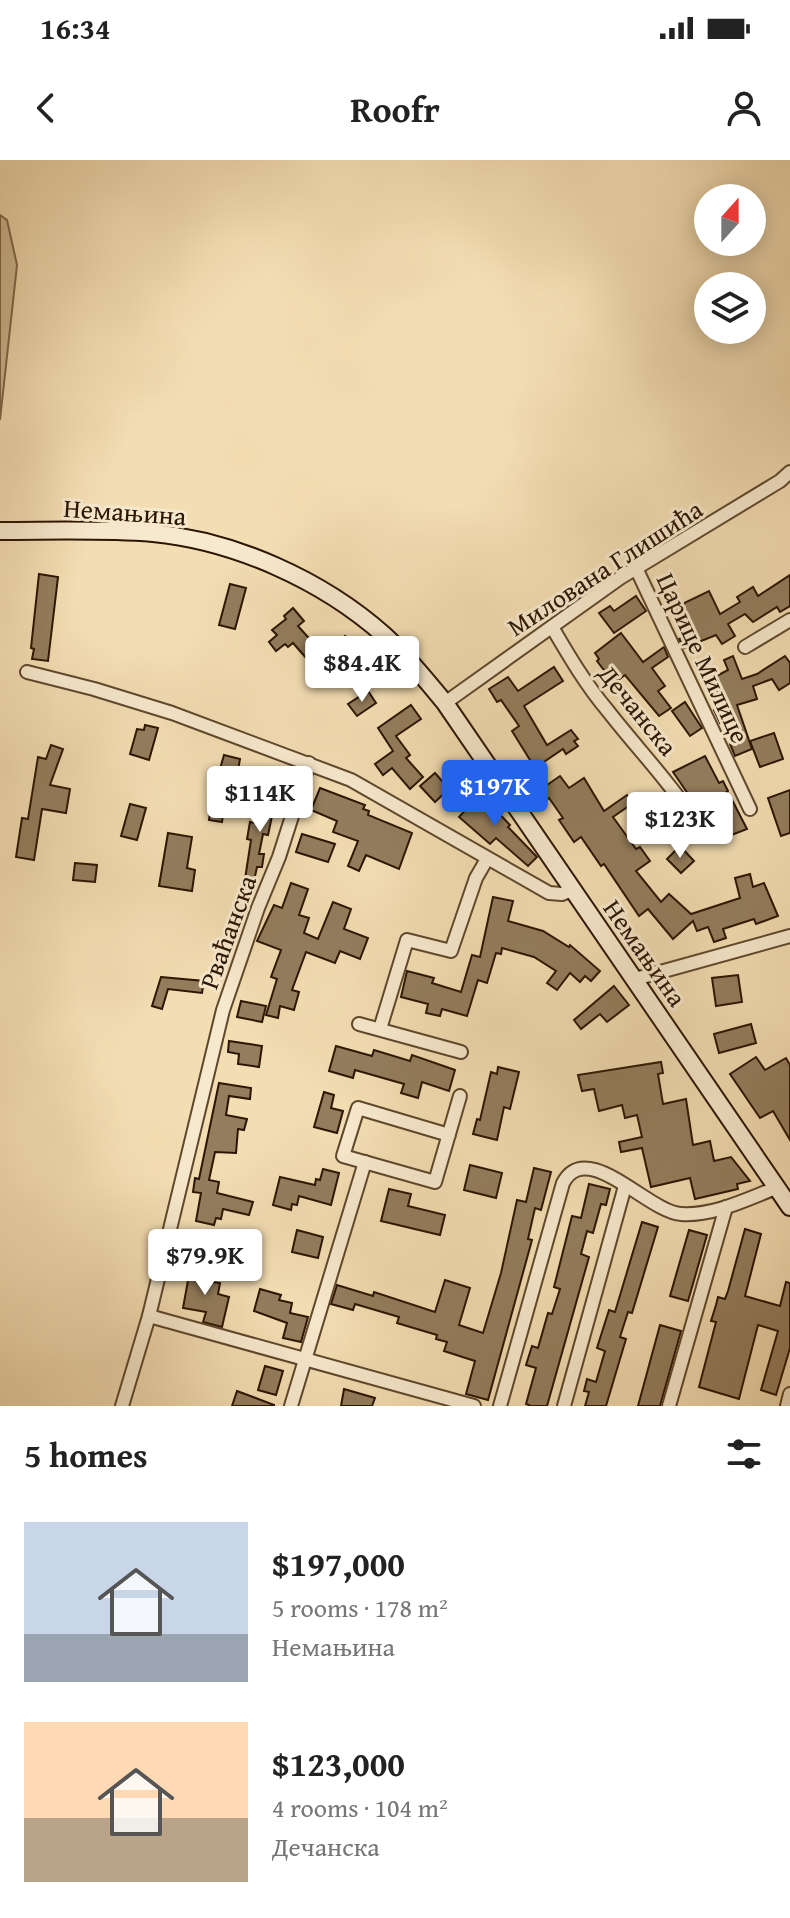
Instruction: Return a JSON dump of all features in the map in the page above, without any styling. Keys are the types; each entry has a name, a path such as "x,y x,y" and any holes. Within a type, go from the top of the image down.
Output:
{"street":[{"name":"Милована Глишића","path":"445,703 636,568 790,472"},
{"name":"Немањина","path":"0,531 153,533 194,540 260,561 323,591 368,622 411,661 445,703 790,1207"},
{"name":"Царице Милице","path":"636,568 750,809"},
{"path":"745,647 790,620"},
{"name":"Дечанска","path":"552,627 606,710 660,772 694,819"},
{"path":"27,672 172,713 309,763 351,780 549,893 562,894 572,890"},
{"name":"Рваћанска","path":"122,1406 149,1316 223,1010 279,857 309,763"},
{"path":"380,1029 407,940 451,951 476,878 487,859"},
{"path":"635,979 790,936"},
{"path":"359,1024 461,1052"},
{"path":"449,1135 358,1108 343,1156 435,1182 449,1135 460,1096"},
{"path":"291,1406 365,1162"},
{"path":"500,1406 567,1176 573,1170 588,1168 607,1174 673,1213 703,1213 776,1188"},
{"path":"564,1406 625,1186"},
{"path":"669,1406 726,1207"},
{"path":"149,1316 305,1358 444,1402 474,1406"},
{"path":"787,1406 790,1394"}],"shaded area":[{"path":"0,215 7,220 17,265 0,420"}],"building":[{"path":"39,574 58,577 48,661 32,659"},
{"path":"790,575 790,606 780,612 777,607 753,622 745,614 728,624 735,636 722,644 716,635 684,648 679,639 689,635 676,607 709,591 720,614 740,602 737,597 753,587 758,596"},
{"path":"230,584 246,588 235,629 219,625"},
{"path":"636,596 646,611 614,633 599,613 610,606 614,611"},
{"path":"293,608 304,621 298,626 324,655 345,636 367,664 352,675 340,659 322,676 293,643 288,647 285,644 276,651 269,642 277,635 272,630 286,619 284,616"},
{"path":"621,633 643,662 664,647 668,657 652,668 665,686 658,691 671,708 659,716 625,675 614,683 597,661 599,659 595,653"},
{"path":"733,656 742,679 757,674 785,656 790,663 790,683 779,690 772,679 753,686 757,699 737,705 752,749 735,756 730,744 736,742 728,719 720,723 714,710 719,708 705,682 728,670 724,660"},
{"path":"554,667 563,681 524,706 547,745 571,730 578,739 574,741 578,746 566,754 563,749 535,768 512,731 519,726 489,689 508,677 518,691"},
{"path":"368,691 376,703 357,716 348,704"},
{"path":"685,702 702,728 690,736 672,711"},
{"path":"411,705 421,719 396,736 410,755 406,758 423,777 410,789 392,768 383,775 375,764 393,751 378,728"},
{"path":"145,725 158,728 149,760 130,754 137,729 144,730"},
{"path":"774,733 783,759 760,767 750,741"},
{"path":"51,745 63,749 50,785 70,789 66,813 42,809 34,860 16,857 22,818 28,819 38,757 46,759"},
{"path":"224,755 240,759 235,787 227,785 222,822 209,820"},
{"path":"705,756 719,783 723,781 728,791 699,810 673,772"},
{"path":"435,773 449,789 435,802 420,786"},
{"path":"560,776 569,788 584,778 604,811 627,795 633,803 613,817 636,849 640,847 650,861 636,871 661,902 669,894 691,914 740,898 735,878 750,874 753,887 764,883 778,916 756,924 754,919 723,929 726,938 714,942 708,927 697,931 693,921 673,939 648,909 639,916 604,864 601,866 581,837 574,842 549,798 544,802 537,792"},
{"path":"320,788 365,805 363,809 369,811 368,815 412,833 399,869 366,855 359,871 348,866 358,841 333,832 337,821 311,810"},
{"path":"790,790 790,833 781,836 768,798"},
{"path":"481,793 493,803 491,805 510,825 508,827 537,857 528,866 496,838 490,844 459,817"},
{"path":"261,794 277,795 276,812 273,811 268,835 263,834 259,854 264,854 262,867 257,867 254,881 245,879 251,840 247,839 250,822 259,824"},
{"path":"730,796 747,829 716,841 707,819"},
{"path":"130,804 146,808 137,840 121,836"},
{"path":"678,811 684,820 656,839 650,830"},
{"path":"168,833 192,837 187,868 195,870 192,891 159,886"},
{"path":"302,834 335,844 328,862 296,852"},
{"path":"680,846 694,861 681,873 667,859"},
{"path":"75,863 97,865 95,882 73,880"},
{"path":"291,883 308,889 299,915 309,918 304,933 318,939 333,902 351,909 344,929 368,938 360,959 340,951 335,963 306,952 292,990 299,992 294,1010 280,1006 278,1018 266,1015 277,979 271,977 281,950 257,941 274,905 282,908"},
{"path":"493,897 513,901 508,921 543,931 570,945 600,971 591,981 585,976 580,982 570,973 557,990 547,983 556,971 534,957 502,948 501,954 496,953 487,983 478,980 467,1016 442,1009 440,1016 426,1013 428,1004 401,997 407,971 434,978 432,983 461,992 472,955 480,957"},
{"path":"738,975 742,1002 716,1006 712,978"},
{"path":"161,977 204,981 202,993 168,989 162,1009 152,1006"},
{"path":"614,986 629,1005 607,1022 600,1014 581,1029 574,1020"},
{"path":"241,1001 266,1006 262,1022 237,1017"},
{"path":"751,1024 756,1043 719,1053 714,1034"},
{"path":"229,1041 262,1046 259,1067 238,1064 239,1054 228,1052"},
{"path":"336,1046 372,1056 374,1050 410,1061 412,1055 455,1070 449,1091 422,1082 418,1098 401,1093 404,1084 355,1070 353,1078 329,1071"},
{"path":"756,1057 765,1070 786,1058 790,1065 790,1140 773,1111 760,1118 730,1074"},
{"path":"661,1062 663,1073 658,1074 663,1104 686,1099 693,1145 710,1141 714,1161 731,1157 750,1181 737,1184 738,1189 695,1199 690,1178 651,1187 642,1148 621,1152 619,1142 642,1137 637,1115 625,1118 622,1105 599,1111 594,1089 582,1091 578,1075"},
{"path":"498,1067 519,1072 510,1109 504,1107 497,1140 473,1134 477,1119 480,1120 491,1072 497,1074"},
{"path":"219,1083 251,1088 250,1099 229,1096 226,1115 247,1119 244,1130 238,1129 236,1153 215,1152 209,1180 219,1182 217,1193 253,1202 249,1215 223,1209 221,1219 216,1218 214,1225 196,1221 201,1193 193,1192 195,1178 199,1179"},
{"path":"324,1092 334,1095 331,1108 343,1111 337,1133 314,1127"},
{"path":"470,1165 502,1173 496,1198 464,1190"},
{"path":"534,1168 551,1172 541,1210 535,1208 528,1239 532,1240 488,1400 466,1394 475,1361 444,1351 447,1342 436,1339 437,1335 397,1323 399,1317 355,1304 353,1310 331,1304 337,1285 373,1296 374,1292 435,1312 445,1280 470,1288 459,1325 483,1333 501,1273 517,1200 526,1202"},
{"path":"323,1169 339,1173 331,1205 299,1196 297,1205 292,1204 291,1210 273,1205 280,1177 315,1185"},
{"path":"589,1184 610,1189 606,1205 601,1204 593,1233 587,1231 581,1254 589,1257 547,1406 531,1406 526,1404 536,1368 526,1365 532,1346 538,1348 548,1313 552,1314 560,1289 554,1287 572,1216 581,1218"},
{"path":"389,1189 411,1194 408,1206 445,1215 440,1235 381,1221"},
{"path":"642,1222 658,1227 632,1313 628,1312 620,1337 626,1339 606,1406 585,1406 589,1392 584,1391 587,1379 596,1382 605,1351 597,1348 609,1310 615,1312"},
{"path":"745,1229 761,1234 745,1296 780,1306 786,1282 790,1283 790,1348 776,1395 761,1390 778,1331 758,1325 739,1399 699,1387 716,1322 711,1321 718,1297 725,1299 728,1291"},
{"path":"297,1230 323,1237 318,1258 292,1252"},
{"path":"689,1230 707,1235 688,1301 670,1296"},
{"path":"191,1264 208,1267 205,1281 220,1283 218,1294 229,1297 222,1327 203,1322 206,1312 183,1308"},
{"path":"260,1289 281,1295 279,1300 292,1303 290,1313 308,1317 301,1342 283,1338 287,1323 254,1311"},
{"path":"660,1325 681,1331 660,1406 638,1406"},
{"path":"265,1366 283,1371 276,1395 258,1390"},
{"path":"344,1389 375,1398 372,1406 341,1406"},
{"path":"237,1391 274,1405 274,1406 232,1406"}]}
